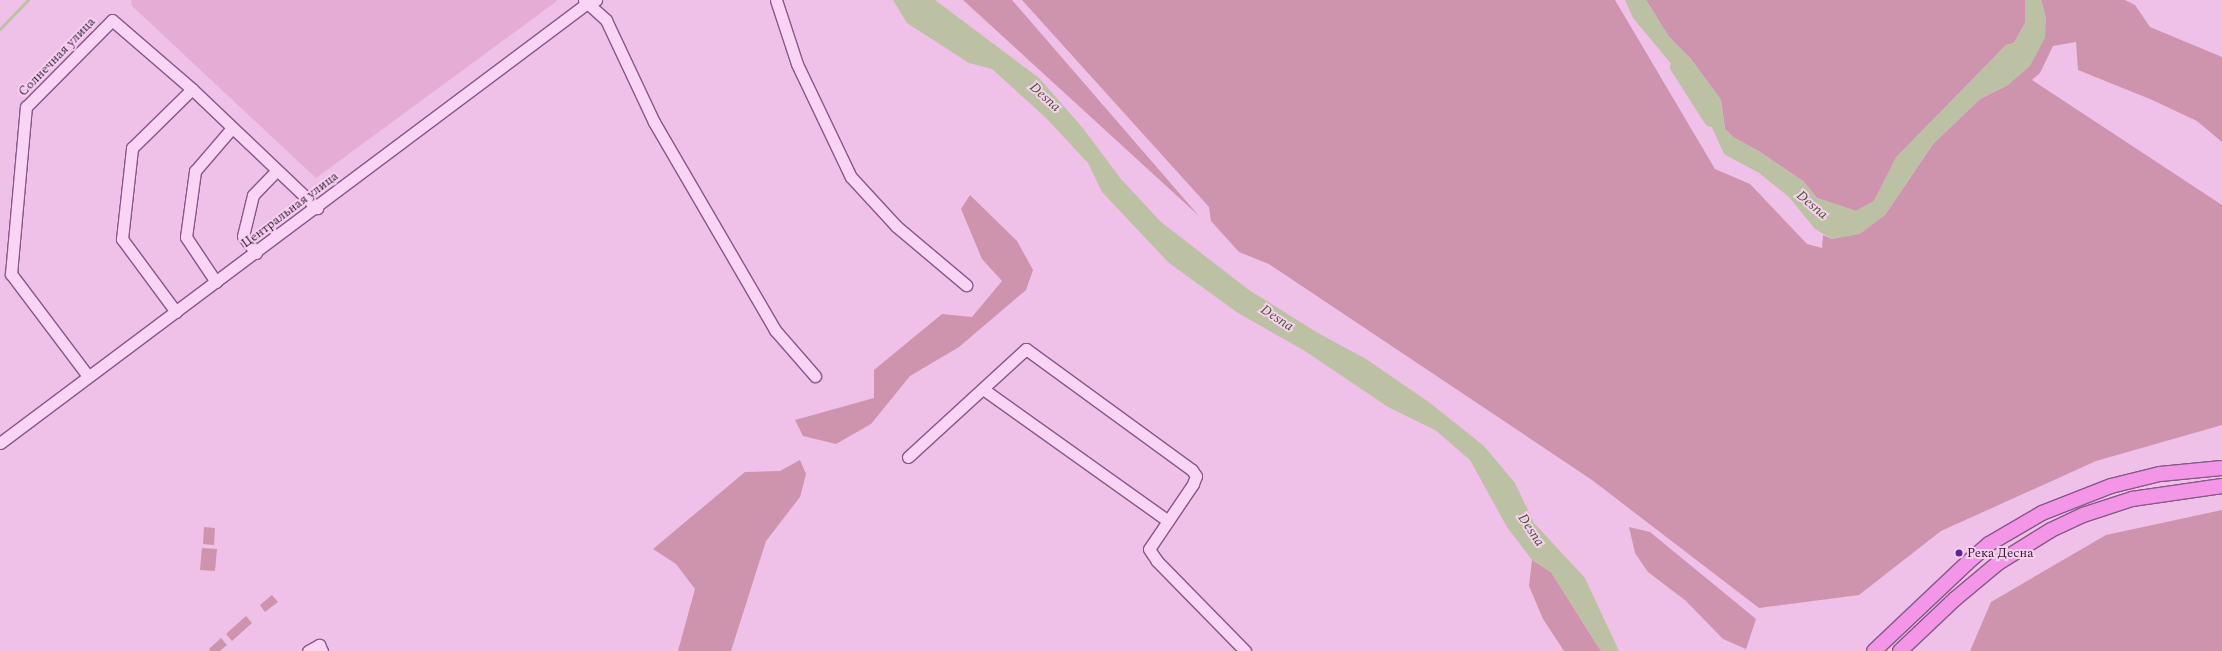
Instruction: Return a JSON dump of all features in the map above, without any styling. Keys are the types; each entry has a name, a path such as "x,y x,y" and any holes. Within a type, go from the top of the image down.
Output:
{"main road":[{"path":"1874,651 1966,563 1989,544 2042,512 2111,486 2160,474 2222,468"},
{"path":"1900,651 1955,599 1998,563 2051,530 2083,515 2132,500 2222,486"}],"street":[{"path":"776,0 796,64 850,177 896,226 966,285"},
{"path":"589,1 606,20 654,122 775,330 815,376"},
{"name":"Центральная улица","path":"0,443 88,376 317,208 589,1"},
{"name":"Солнечная улица","path":"88,376 11,274 26,107 112,20 192,89"},
{"path":"176,312 122,239 132,148 192,89 276,171 317,208"},
{"path":"216,282 186,237 195,171 232,128"},
{"path":"256,253 244,236 253,195 276,171"},
{"path":"908,457 1026,349 1192,470 1196,476 1193,484 1149,549 1153,557 1244,651"},
{"path":"983,389 1168,521"},
{"path":"308,651 321,648"}],"shaded area":[{"path":"131,0 557,1 316,178 132,6"},
{"path":"963,0 1012,0 1199,216"},
{"path":"1022,0 1615,0 1715,169 1750,184 1807,244 1822,248 1823,235 1832,239 1885,215 1933,144 1980,99 2008,85 2046,18 2041,0 2125,0 2135,5 2150,27 2222,57 2222,142 2197,121 2150,99 2078,70 2076,42 2053,46 2040,73 2032,80 2222,205 2222,425 2096,461 1941,531 1859,595 1759,608 1592,480 1269,264 1239,252 1211,221 1209,207"},
{"path":"1646,0 2025,0 2026,4 2025,23 2014,43 2006,45 1897,157 1874,201 1856,211 1817,198 1803,181 1760,152 1733,137 1725,129 1721,100 1691,59 1669,37"},
{"path":"970,195 1017,241 1033,270 1026,290 959,347 910,376 871,424 836,444 803,436 795,420 874,398 874,370 942,314 972,317 1002,281 982,259 961,209"},
{"path":"800,460 806,474 800,497 766,541 731,651 678,651 695,589 676,564 653,549 745,472 780,471"},
{"path":"2222,510 2222,651 1970,651 1991,602 2106,535"},
{"path":"204,527 215,528 214,545 203,544"},
{"path":"1629,527 1650,532 1756,619 1746,649 1723,639 1686,601 1648,572 1635,553"},
{"path":"202,548 217,549 215,571 200,570"},
{"path":"1532,560 1551,572 1601,651 1564,651 1543,619 1529,586"},
{"path":"272,595 278,602 265,612 260,605"},
{"path":"246,616 252,623 232,641 226,634"},
{"path":"221,638 227,645 220,651 210,651 209,649"}],"water":[{"path":"893,0 935,0 1039,78 1082,127 1121,179 1161,222 1249,290 1318,333 1366,359 1430,403 1484,446 1515,483 1534,523 1585,578 1619,651 1601,651 1551,572 1532,560 1507,527 1470,460 1435,430 1388,407 1305,351 1238,313 1169,263 1102,192 1088,163 1046,118 992,69 969,63 907,23"},
{"path":"1625,0 1646,0 1669,37 1691,59 1721,100 1725,129 1733,137 1760,152 1803,181 1817,198 1856,211 1874,201 1896,157 2006,45 2014,43 2025,23 2025,0 2041,0 2046,18 2045,38 2030,66 2008,85 1980,99 1933,144 1885,215 1860,234 1832,239 1815,229 1789,197 1759,173 1724,154 1698,96 1633,18"}],"waterway":[{"path":"0,29 28,0"},
{"name":"Desna","path":"1677,67 1711,120"}],"place":[{"name":"Река Десна","path":"1959,553"}]}
